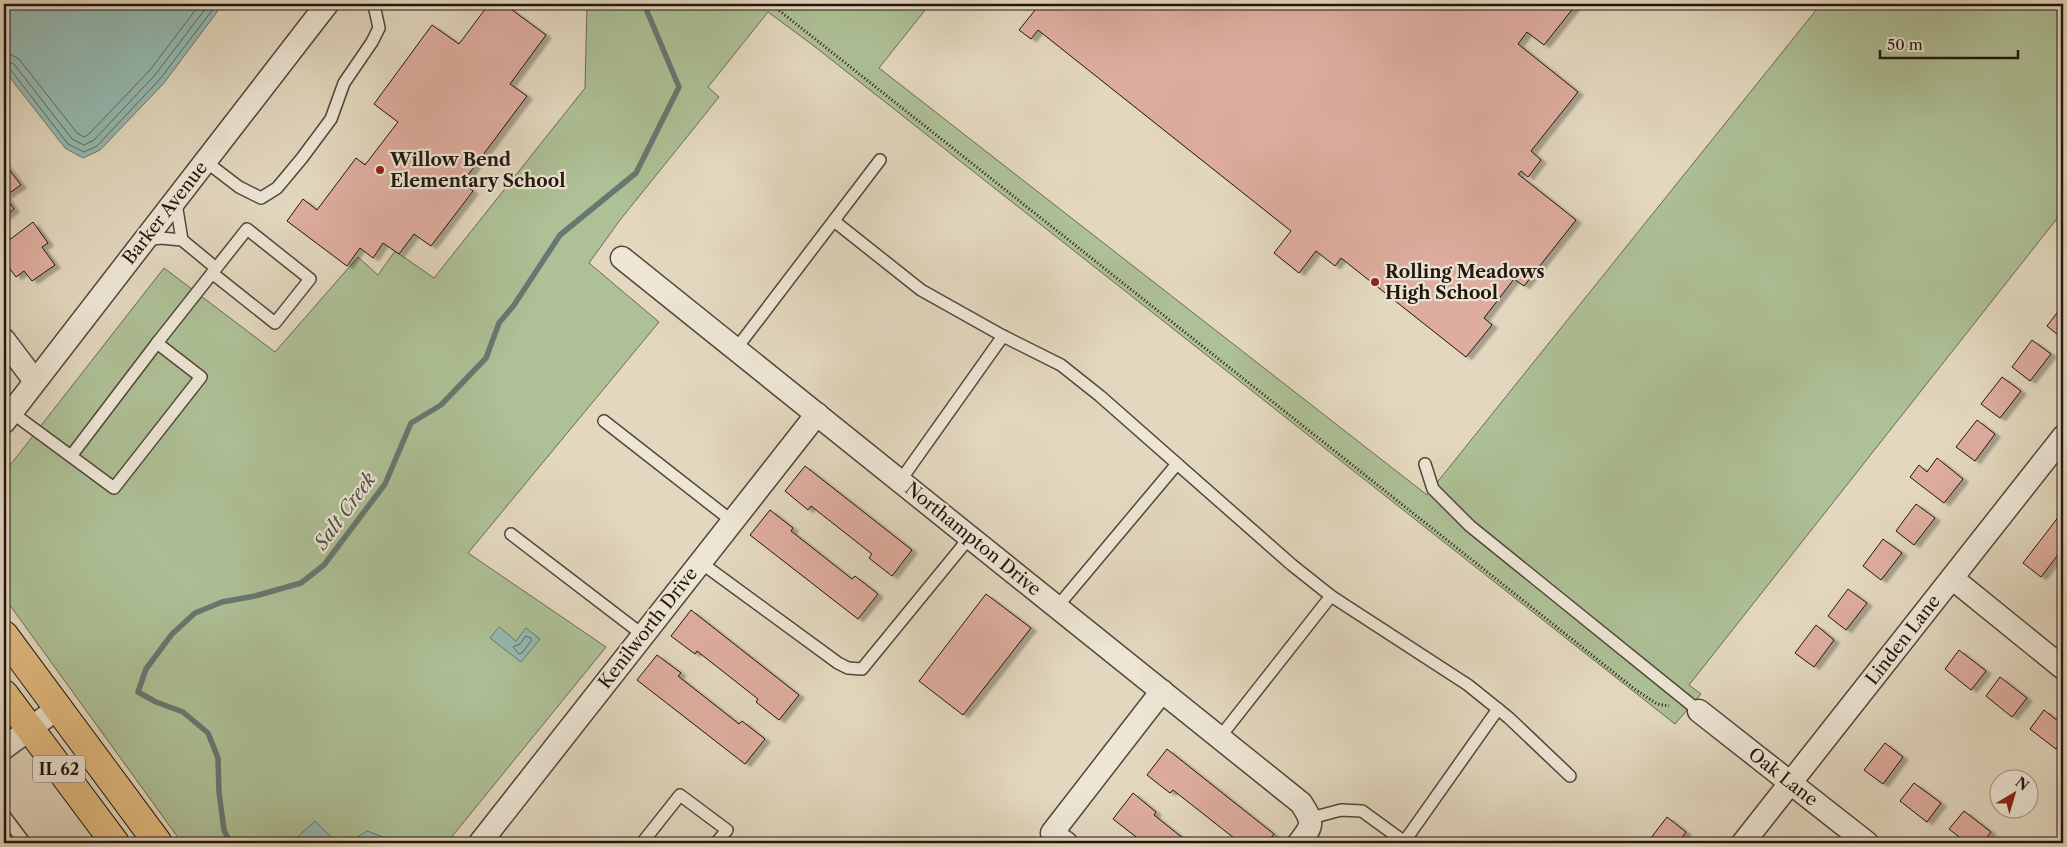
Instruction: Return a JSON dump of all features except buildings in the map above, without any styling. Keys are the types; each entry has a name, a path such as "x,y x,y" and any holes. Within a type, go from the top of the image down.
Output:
{"main road":[{"name":"IL 62","path":"4,635 158,843"},
{"name":"IL 62","path":"4,694 115,843"}],"street":[{"name":"Barker Avenue","path":"8,417 327,4"},
{"name":"Northampton Drive","path":"622,258 1301,803 1306,830"},
{"path":"4,340 34,381"},
{"name":"Kenilworth Drive","path":"480,843 817,414"},
{"name":"Linden Lane","path":"1743,843 2063,437"},
{"path":"1952,578 2063,668"},
{"path":"1066,843 1052,832 1162,691"},
{"path":"4,748 58,708"},
{"name":"Oak Lane","path":"1699,712 1868,843"}],"lane":[{"path":"205,161 239,187 261,198 276,188 302,158 331,119 344,83 372,42 379,28 372,4"},
{"path":"736,349 880,160"},
{"path":"71,456 214,270 247,229 310,278 274,323 214,270 182,240 175,199"},
{"path":"834,221 921,290 1002,336 1060,365 1100,396 1292,565 1331,596 1468,685 1498,709 1570,776"},
{"path":"144,240 161,238 182,240"},
{"path":"900,481 1002,336"},
{"path":"8,417 71,456 114,488 200,377 158,343"},
{"path":"604,421 732,521"},
{"path":"1057,607 1177,464"},
{"path":"1425,464 1433,489 1470,526 1699,712"},
{"path":"510,534 643,635"},
{"path":"700,562 838,663 848,668 862,669 970,537"},
{"path":"1220,737 1331,596"},
{"path":"1306,830 1342,810 1362,811 1405,843 1498,709"},
{"path":"642,843 680,795 726,830 716,843"},
{"path":"4,815 25,843"}],"path":[{"path":"771,4 1636,690 1657,704 1699,712"}],"green space":[{"path":"587,4 930,4 879,68 1427,495 1821,4 2060,4 2063,6 2063,211 1689,685 1701,694 1675,724 814,46 768,12 708,87 719,97 620,220 589,263 659,322 468,553 606,647 450,839 450,843 182,843 4,597 4,473 164,268 275,352 358,257 378,275 395,251 434,278 585,88"}],"water":[{"path":"7,4 223,4 164,83 100,150 83,158 65,148 4,70 4,8"},
{"path":"499,627 516,641 526,628 540,639 521,662 490,638"},
{"path":"315,821 337,843 292,842"},
{"path":"367,831 397,842 397,843 348,843"}],"waterway":[{"name":"Salt Creek","path":"230,843 224,830 219,792 218,758 208,733 183,712 156,702 138,692 146,669 172,634 195,613 222,602 255,596 301,583 324,565 385,484 411,423 441,405 486,358 499,323 514,305 560,235 636,173 679,87 644,4"}],"place":[{"name":"Willow Bend Elementary School","path":"380,170"},
{"name":"Rolling Meadows High School","path":"1375,282"}]}
